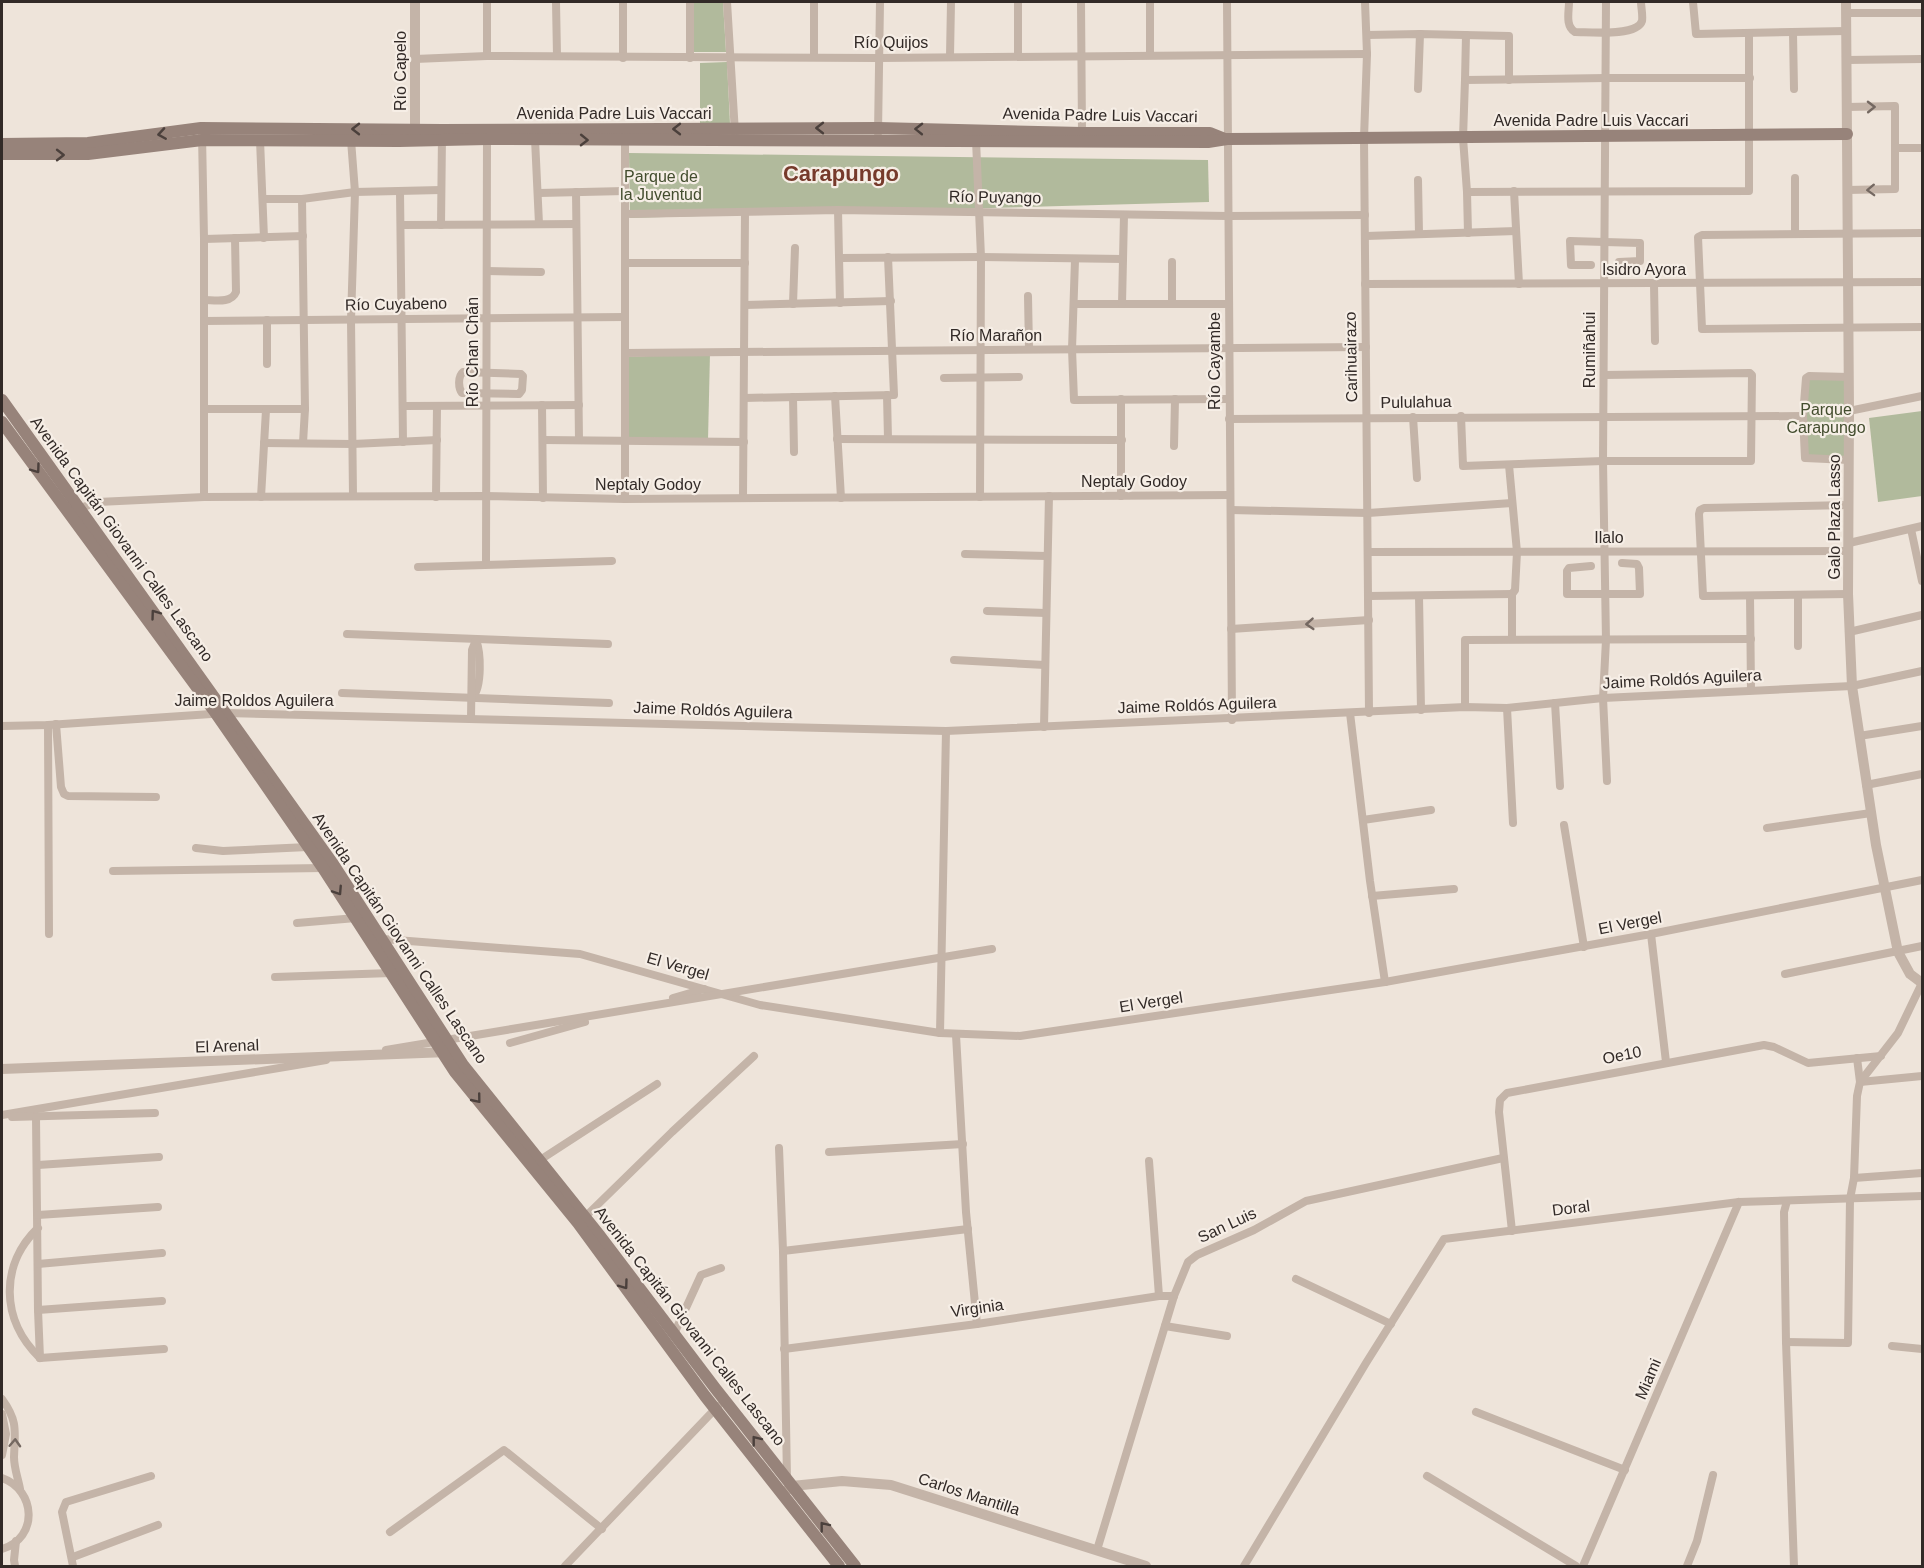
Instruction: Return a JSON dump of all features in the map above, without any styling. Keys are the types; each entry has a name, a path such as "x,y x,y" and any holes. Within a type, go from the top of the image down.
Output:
{"main road":[{"name":"Avenida Padre Luis Vaccari","path":"2,144 88,143 202,134 1210,133 1227,139"},
{"name":"Avenida Padre Luis Vaccari","path":"2,154 88,154 202,134 260,140 351,140 415,135"},
{"name":"Avenida Padre Luis Vaccari","path":"878,134 976,140 1208,142 1227,139 1364,138 1463,144 1604,138 1847,135"},
{"name":"Avenida Padre Luis Vaccari","path":"442,135 487,139 625,141 735,135"},
{"name":"Avenida Capitán Giovanni Calles Lascano","path":"2,400 73,510"},
{"name":"Avenida Capitán Giovanni Calles Lascano","path":"2,422 73,510 333,864 454,1052 674,1334 781,1494 839,1566"},
{"name":"Avenida Capitán Giovanni Calles Lascano","path":"221,712 454,1072 578,1223 720,1405 790,1483 855,1566"}],"street":[{"name":"Río Capelo","path":"415,2 415,135"},
{"path":"487,2 487,56"},
{"path":"556,2 556,56"},
{"path":"623,2 623,58"},
{"path":"690,2 690,58"},
{"path":"727,2 735,135"},
{"path":"814,2 814,57"},
{"path":"878,134 880,2"},
{"path":"950,56 951,2"},
{"path":"1018,2 1018,56"},
{"path":"1081,2 1083,133"},
{"path":"1150,2 1150,55"},
{"name":"Río Cayambe","path":"1227,2 1232,720"},
{"name":"Carihuairazo","path":"1365,2 1367,35 1364,138 1370,596 1369,713"},
{"path":"1569,2 1568,25 1571,30 1605,33 1631,30 1637,27 1642,21 1641,2"},
{"name":"Rumiñahui","path":"1606,2 1603,416 1606,640 1602,698 1607,781"},
{"path":"1693,2 1696,34 1846,31"},
{"path":"1846,7 1923,13"},
{"name":"Galo Plaza Lasso","path":"1846,7 1848,594 1852,686 1883,886 1898,952 1910,974 1922,983"},
{"path":"1793,33 1794,88"},
{"path":"1419,89 1420,34"},
{"path":"1467,192 1749,191 1749,34"},
{"path":"1367,35 1509,36 1509,80"},
{"path":"1466,35 1463,144 1468,233"},
{"name":"Río Quijos","path":"415,59 487,56 879,58 1367,54"},
{"path":"1847,60 1923,59"},
{"path":"1465,83 1606,78 1750,78"},
{"path":"1847,108 1895,106 1896,148 1895,189 1847,190"},
{"path":"202,134 204,497"},
{"path":"441,225 442,135"},
{"name":"Río Chan Chán","path":"486,564 487,139"},
{"path":"535,139 539,224"},
{"path":"260,140 264,238"},
{"path":"351,140 355,192 351,320 353,496"},
{"path":"976,140 981,257 980,497"},
{"path":"625,141 625,500"},
{"path":"1896,148 1923,148"},
{"path":"1795,178 1795,234"},
{"path":"1418,180 1419,234"},
{"path":"263,199 302,198 355,192 441,190"},
{"path":"539,193 625,191"},
{"path":"1514,191 1519,284"},
{"path":"400,192 403,442"},
{"path":"576,192 579,440"},
{"path":"302,198 303,443"},
{"path":"838,210 840,303"},
{"name":"Río Puyango","path":"625,214 838,210 1228,216 1365,215"},
{"path":"743,497 745,212"},
{"path":"1122,304 1124,215"},
{"path":"401,225 576,224"},
{"path":"1366,236 1516,231"},
{"path":"1923,233 1848,232 1702,235 1698,237 1702,329 1923,327"},
{"path":"204,239 303,236"},
{"path":"204,300 234,297 235,238"},
{"path":"1592,265 1571,265 1570,242 1640,243 1640,261 1619,262"},
{"path":"793,304 795,248"},
{"path":"888,257 893,351 888,440"},
{"path":"840,258 981,257 1123,260"},
{"path":"1075,260 1072,349 1074,400 1229,399"},
{"path":"1172,262 1172,304"},
{"path":"625,263 745,263"},
{"path":"487,271 541,272"},
{"name":"Isidro Ayora","path":"1365,284 1923,282"},
{"path":"1654,284 1655,341"},
{"path":"1028,296 1029,349"},
{"path":"745,305 891,301"},
{"path":"1074,304 1228,304"},
{"name":"Río Cuyabeno","path":"204,321 625,317"},
{"path":"267,320 267,364"},
{"name":"Río Marañon","path":"625,353 1366,347"},
{"path":"463,372 487,372 516,373 523,376 521,393 462,393 460,376 463,372"},
{"path":"1461,416 1463,466 1603,461 1751,461 1752,375 1750,373 1604,375"},
{"path":"944,378 1018,376"},
{"path":"1849,377 1809,376 1806,378 1803,416 1805,458 1849,460"},
{"path":"744,398 891,395"},
{"path":"835,396 841,498"},
{"path":"1849,411 1923,396"},
{"path":"793,397 794,452"},
{"path":"1121,399 1122,496"},
{"path":"1174,446 1175,399"},
{"path":"542,405 543,498"},
{"path":"403,406 579,405"},
{"path":"436,497 437,406"},
{"path":"204,409 304,409"},
{"path":"261,497 266,410"},
{"name":"Pululahua","path":"1229,418 1803,416"},
{"path":"1413,417 1417,478"},
{"path":"837,439 1122,440"},
{"path":"264,443 353,444 437,440"},
{"path":"543,440 744,442"},
{"path":"1509,465 1517,552 1515,590 1512,594 1512,638"},
{"name":"Neptaly Godoy","path":"73,510 98,502 204,497 486,496 625,500 743,497 1230,495"},
{"path":"1044,727 1049,496"},
{"path":"1231,510 1368,513 1512,503"},
{"path":"1848,594 1702,596 1699,550 1700,510 1704,508 1849,505"},
{"name":"Ilalo","path":"1368,552 1606,552 1849,547 1923,526"},
{"path":"1911,529 1923,581"},
{"path":"965,554 1047,556"},
{"path":"418,567 612,561"},
{"path":"1591,566 1569,568 1567,594 1640,594 1637,564 1622,563"},
{"path":"1370,596 1512,594"},
{"path":"1798,595 1798,646"},
{"path":"1419,596 1421,710"},
{"path":"1750,596 1751,690"},
{"path":"987,611 1046,613"},
{"path":"1849,632 1923,615"},
{"path":"1231,629 1369,620"},
{"path":"347,634 608,644"},
{"path":"1465,707 1465,640 1512,638 1750,639"},
{"path":"471,718 472,650 476,640"},
{"path":"954,660 1045,665"},
{"name":"Jaime Roldós Aguilera","path":"471,718 946,731 1232,720 1465,707 1507,708 1602,698 1852,686 1923,671"},
{"path":"342,693 609,703"},
{"path":"1555,703 1560,786"},
{"path":"1507,708 1513,823"},
{"name":"Jaime Roldos Aguilera","path":"2,726 221,712 471,718"},
{"path":"1350,713 1385,982"},
{"path":"52,724 60,787 64,794 68,796 156,797"},
{"path":"49,934 52,724"},
{"path":"1859,736 1923,726"},
{"path":"940,1033 946,731"},
{"path":"1866,785 1923,774"},
{"path":"1363,820 1431,810"},
{"path":"1767,828 1871,813"},
{"path":"1564,825 1584,947"},
{"path":"196,848 223,852 308,847"},
{"path":"113,872 323,868"},
{"name":"El Vergel","path":"383,939 580,954 760,1005 956,1035 1020,1036 1385,982 1584,947 1923,879"},
{"path":"1372,896 1454,889"},
{"path":"297,923 356,918"},
{"path":"1651,934 1666,1062"},
{"path":"1785,974 1923,946"},
{"path":"2,1114 992,949"},
{"path":"275,977 391,973"},
{"path":"1860,1082 1881,1056 1908,1014 1922,983"},
{"path":"510,1043 704,989"},
{"path":"956,1035 968,1229 977,1324"},
{"name":"Oe10","path":"1512,1231 1499,1112 1500,1100 1507,1093 1764,1045 1774,1047 1808,1063 1881,1056"},
{"name":"El Arenal","path":"2,1070 454,1052"},
{"path":"585,1217 754,1056"},
{"path":"1786,1342 1848,1342 1850,1199 1854,1178 1857,1096 1860,1082 1857,1058"},
{"path":"1860,1082 1923,1076"},
{"path":"540,1160 657,1084"},
{"path":"2,1114 5,1118 155,1113"},
{"path":"36,1117 40,1358"},
{"path":"829,1152 963,1144"},
{"path":"779,1149 790,1483 781,1494"},
{"path":"38,1165 159,1157"},
{"name":"San Luis","path":"1097,1550 1174,1296 1188,1262 1197,1255 1254,1230 1306,1201 1503,1158"},
{"path":"1149,1161 1159,1296"},
{"path":"1854,1178 1923,1173"},
{"name":"Doral","path":"1244,1566 1444,1239 1739,1202 1923,1196"},
{"path":"1786,1201 1784,1212 1786,1342 1794,1566"},
{"name":"Miami","path":"1583,1566 1739,1202"},
{"path":"38,1215 158,1207"},
{"path":"38,1228 25,1238 16,1250 9,1265 3,1298 17,1332 27,1346 40,1358 164,1349"},
{"path":"783,1251 968,1229"},
{"path":"38,1264 162,1253"},
{"path":"674,1334 700,1275 721,1268"},
{"path":"1296,1279 1391,1324"},
{"name":"Virginia","path":"784,1349 977,1324 1159,1296 1174,1296"},
{"path":"38,1310 162,1301"},
{"path":"1165,1326 1227,1336"},
{"path":"1892,1346 1923,1349"},
{"path":"2,1399 13,1416 15,1466 20,1490"},
{"path":"565,1566 720,1405"},
{"path":"1476,1412 1625,1470"},
{"path":"2,1414 6,1434 2,1455"},
{"path":"390,1532 504,1450 602,1529"},
{"path":"1687,1566 1697,1541 1713,1475"},
{"path":"151,1476 66,1502 62,1512 73,1562 158,1525"},
{"path":"1427,1476 1576,1566"},
{"path":"2,1478 12,1482 20,1490 29,1510 24,1532 16,1541 2,1549"},
{"name":"Carlos Mantilla","path":"790,1483 842,1481 891,1485 1146,1566"},
{"path":"15,1566 16,1541"}],"green space":[{"path":"694,2 723,2 726,52 694,52"},
{"path":"727,62 730,124 700,125 700,63"},
{"name":"Parque de la Juventud","path":"629,153 1208,160 1209,202 630,218"},
{"path":"710,353 708,440 628,441 627,357"},
{"name":"Parque Carapungo","path":"1807,379 1845,379 1845,457 1807,457"},
{"path":"1922,411 1922,496 1878,502 1869,418"}],"district":[{"name":"Carapungo","path":"841,173"}]}
